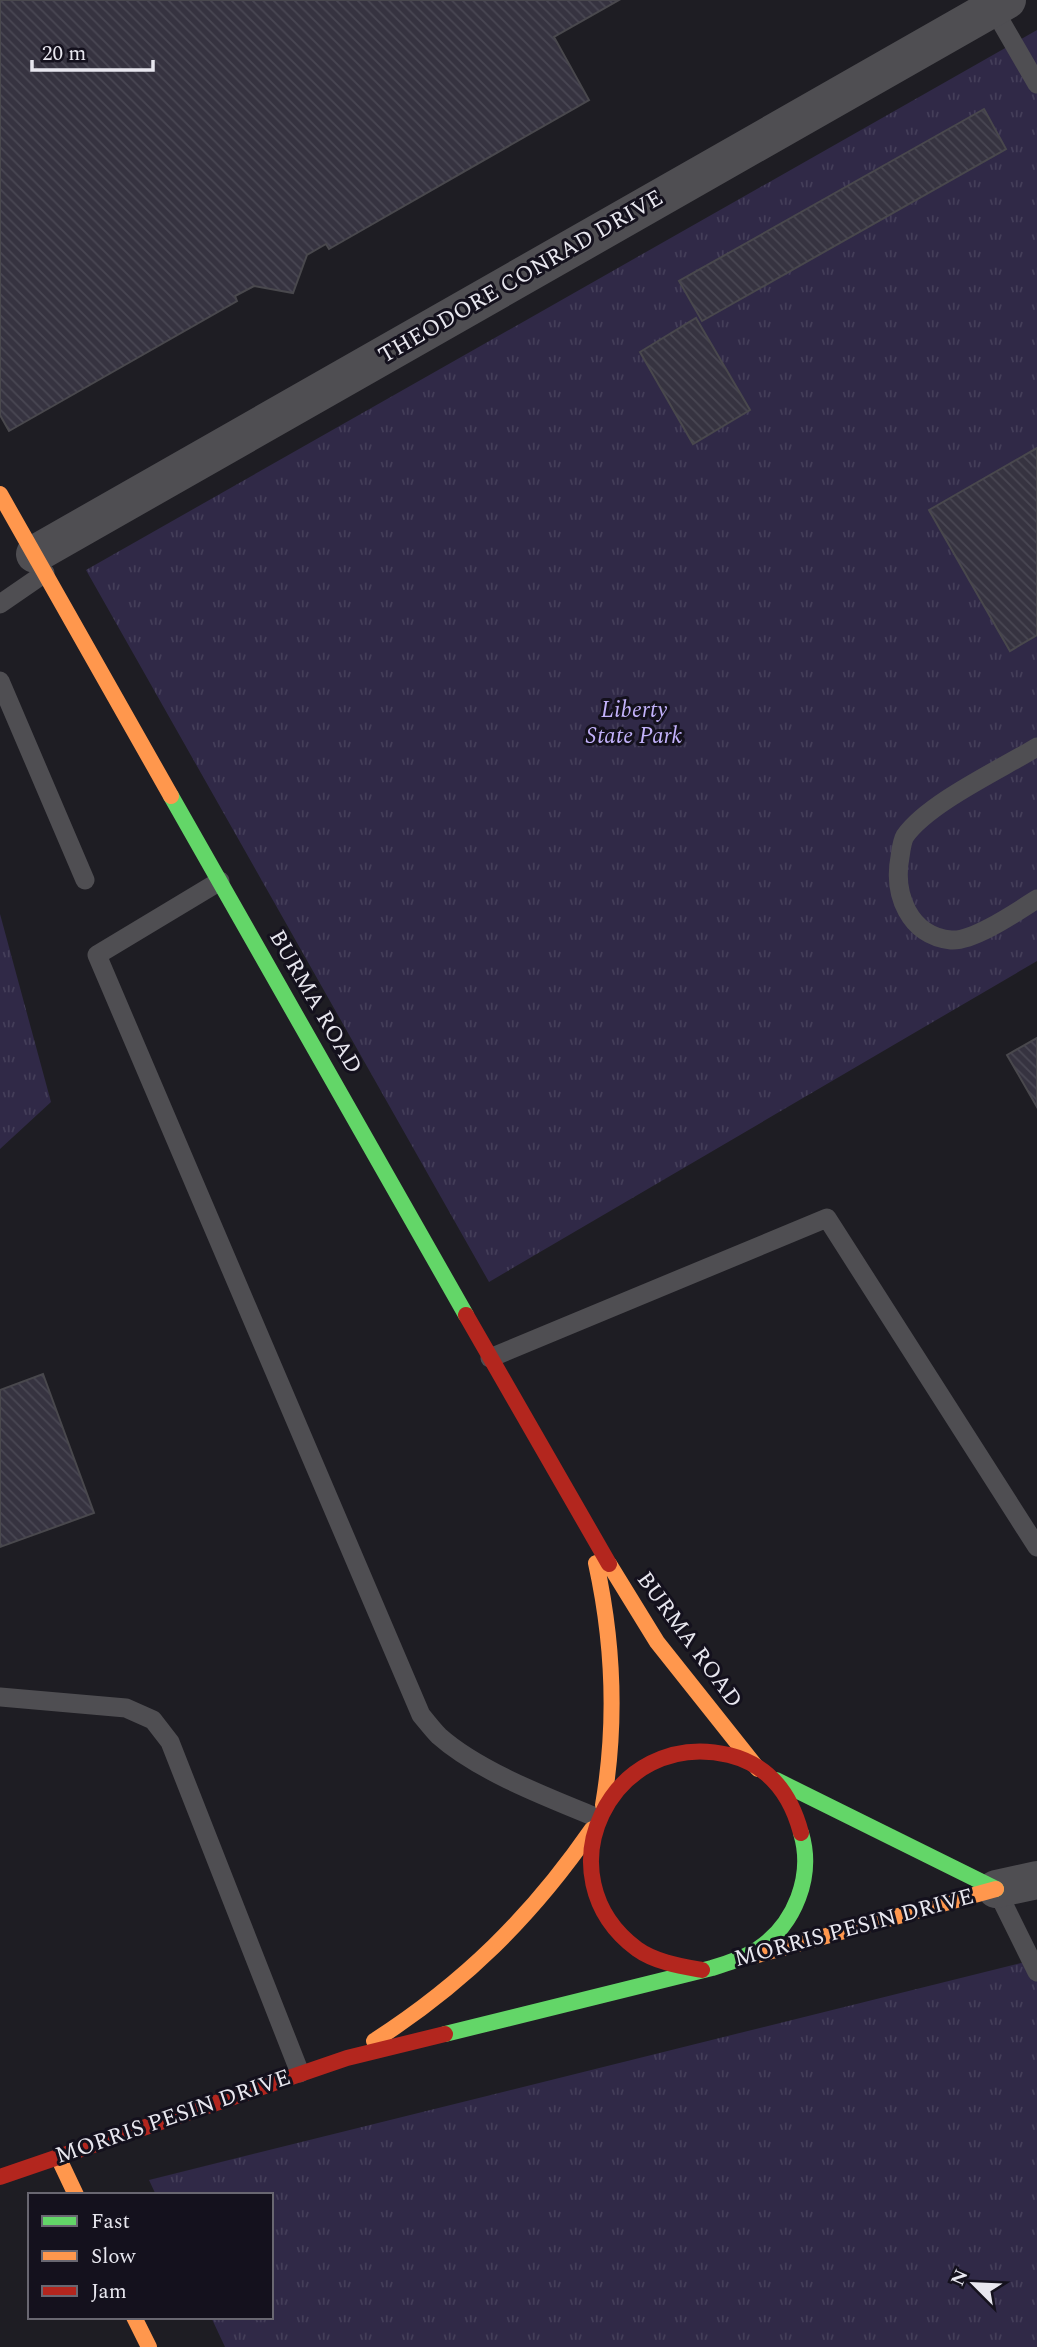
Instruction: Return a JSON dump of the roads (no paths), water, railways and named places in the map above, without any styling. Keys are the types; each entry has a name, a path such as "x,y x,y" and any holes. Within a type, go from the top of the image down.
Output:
{"street":[{"name":"THEODORE CONRAD DRIVE","path":"40,563 1000,4"},
{"name":"BURMA ROAD","path":"0,494 590,1533 657,1642 698,1697 758,1769"},
{"name":"BURMA ROAD","path":"590,1533 603,1591 614,1689 614,1732 599,1815"},
{"path":"694,1751 718,1752 758,1769 774,1779 799,1818 806,1844 806,1873 798,1902 783,1926 766,1944 742,1958 707,1969 662,1961 637,1949 620,1934 606,1915 596,1892 590,1868 591,1842 599,1815 629,1776 670,1755 694,1751"},
{"name":"MORRIS PESIN DRIVE","path":"774,1779 996,1889"},
{"name":"MORRIS PESIN DRIVE","path":"346,2058 404,2022 477,1965 545,1895 599,1815"},
{"name":"MORRIS PESIN DRIVE","path":"0,2177 346,2058 707,1969 1037,1880"},
{"path":"58,2157 75,2193"},
{"path":"135,2319 149,2347"}],"lane":[{"path":"1000,4 1037,84"},
{"path":"0,604 40,563"},
{"path":"0,681 85,880"},
{"path":"1037,747 931,810 904,838 897,875 905,909 925,932 953,940 991,928 1037,899"},
{"path":"220,881 97,955 421,1715 439,1735 471,1758 541,1795 599,1815"},
{"path":"490,1358 827,1218 1037,1547"},
{"path":"0,1697 126,1708 153,1720 170,1742 300,2073"},
{"path":"996,1889 1037,1972"}],"park label":[{"name":"Liberty State Park","path":"634,723"}]}
